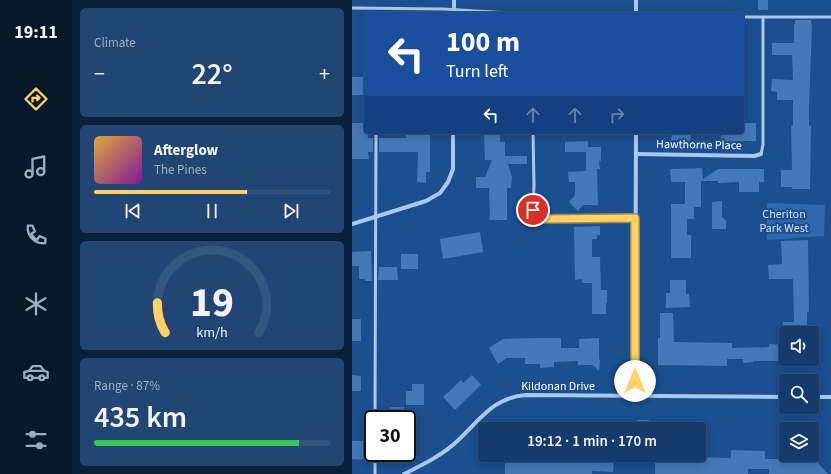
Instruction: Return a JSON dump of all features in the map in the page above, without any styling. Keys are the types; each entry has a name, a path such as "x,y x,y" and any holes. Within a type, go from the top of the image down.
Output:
{"street":[{"path":"454,0 454,12"},
{"path":"636,0 636,12"},
{"path":"352,224 426,201 440,193 448,182 452,169 453,134"},
{"path":"634,396 636,134"},
{"name":"Hawthorne Place","path":"636,154 754,156 761,154"},
{"name":"Kildonan Drive","path":"404,474 433,460 454,444 490,410 506,398 526,395 779,397"},
{"path":"819,397 831,397"}],"lane":[{"path":"352,8 454,12"},
{"path":"744,17 831,17"},
{"path":"761,154 763,145 763,17"},
{"path":"375,410 376,134"},
{"path":"533,134 534,185 532,206 536,216 543,219 635,218"},
{"path":"375,462 375,474"}],"green space":[{"name":"Cheriton Park West","path":"767,203 825,205 824,236 767,240"}],"building":[{"path":"758,0 768,0 768,10 758,10"},
{"path":"795,20 811,20 812,27 809,107 809,126 811,126 810,189 792,189 792,187 781,187 781,170 792,170 791,126 793,126 793,100 777,100 777,92 771,91 772,79 793,80 792,55 772,55 772,43 794,43"},
{"path":"352,77 364,77 364,95 352,95"},
{"path":"352,123 364,123 364,134 367,134 368,138 373,138 373,152 368,152 369,159 352,159"},
{"path":"744,123 756,123 756,141 721,141 721,134 744,134"},
{"path":"484,134 500,134 500,142 505,142 505,156 527,156 527,164 508,164 512,177 511,188 507,188 507,220 490,220 489,188 476,188 476,177 485,177 492,160 485,160"},
{"path":"672,134 691,134 690,141 671,140"},
{"path":"406,135 430,135 430,172 426,172 426,183 417,182 418,152 379,152 379,138 406,138"},
{"path":"588,141 588,147 601,147 601,161 599,161 600,169 597,169 598,205 583,205 578,211 569,202 575,195 575,182 569,182 568,172 586,171 586,152 565,152 565,142"},
{"path":"702,168 703,179 718,169 764,169 764,182 759,182 759,192 739,192 739,182 718,183 718,181 701,181 701,207 694,207 694,219 687,219 687,235 691,235 691,258 671,258 671,204 685,204 685,182 671,182 670,169"},
{"path":"722,201 722,217 726,221 726,229 712,229 712,202"},
{"path":"600,226 600,235 597,235 597,239 592,239 592,257 600,257 601,290 607,290 606,314 592,314 592,283 582,283 582,279 575,280 574,227"},
{"path":"480,232 483,252 443,259 440,239"},
{"path":"808,240 809,312 807,312 807,326 783,326 783,322 794,322 793,279 769,279 768,265 782,264 781,241"},
{"path":"371,251 372,281 365,281 365,279 359,279 359,266 352,266 352,252"},
{"path":"401,254 418,254 418,269 401,269"},
{"path":"379,267 397,267 398,280 378,280"},
{"path":"670,280 686,280 686,294 689,294 690,307 666,308 666,293 670,293"},
{"path":"660,313 673,313 674,342 732,343 732,348 769,347 769,344 779,345 779,361 753,361 754,362 743,363 743,359 727,359 727,366 658,365 658,338 660,338"},
{"path":"352,319 361,319 361,341 352,341"},
{"path":"561,338 561,348 579,348 579,339 599,338 599,371 593,365 578,365 578,361 554,362 554,367 540,368 540,364 525,364 525,358 507,358 498,364 489,348 503,339"},
{"path":"352,375 361,376 361,391 352,391"},
{"path":"472,375 481,385 455,410 443,397 461,380 463,383"},
{"path":"412,384 424,384 424,405 406,405 406,391 412,391"},
{"path":"390,407 404,407 404,410 390,410"},
{"path":"637,420 649,420 649,422 637,422"},
{"path":"352,441 364,441 364,460 352,459"},
{"path":"731,450 765,451 765,459 779,459 779,462 817,462 828,474 769,474 769,469 748,469 748,474 655,474 655,463 706,462 706,457 731,458"},
{"path":"505,462 614,462 613,472 592,471 592,474 505,474"}],"route":[{"path":"533,210 536,216 543,219 635,218 635,381"}]}
